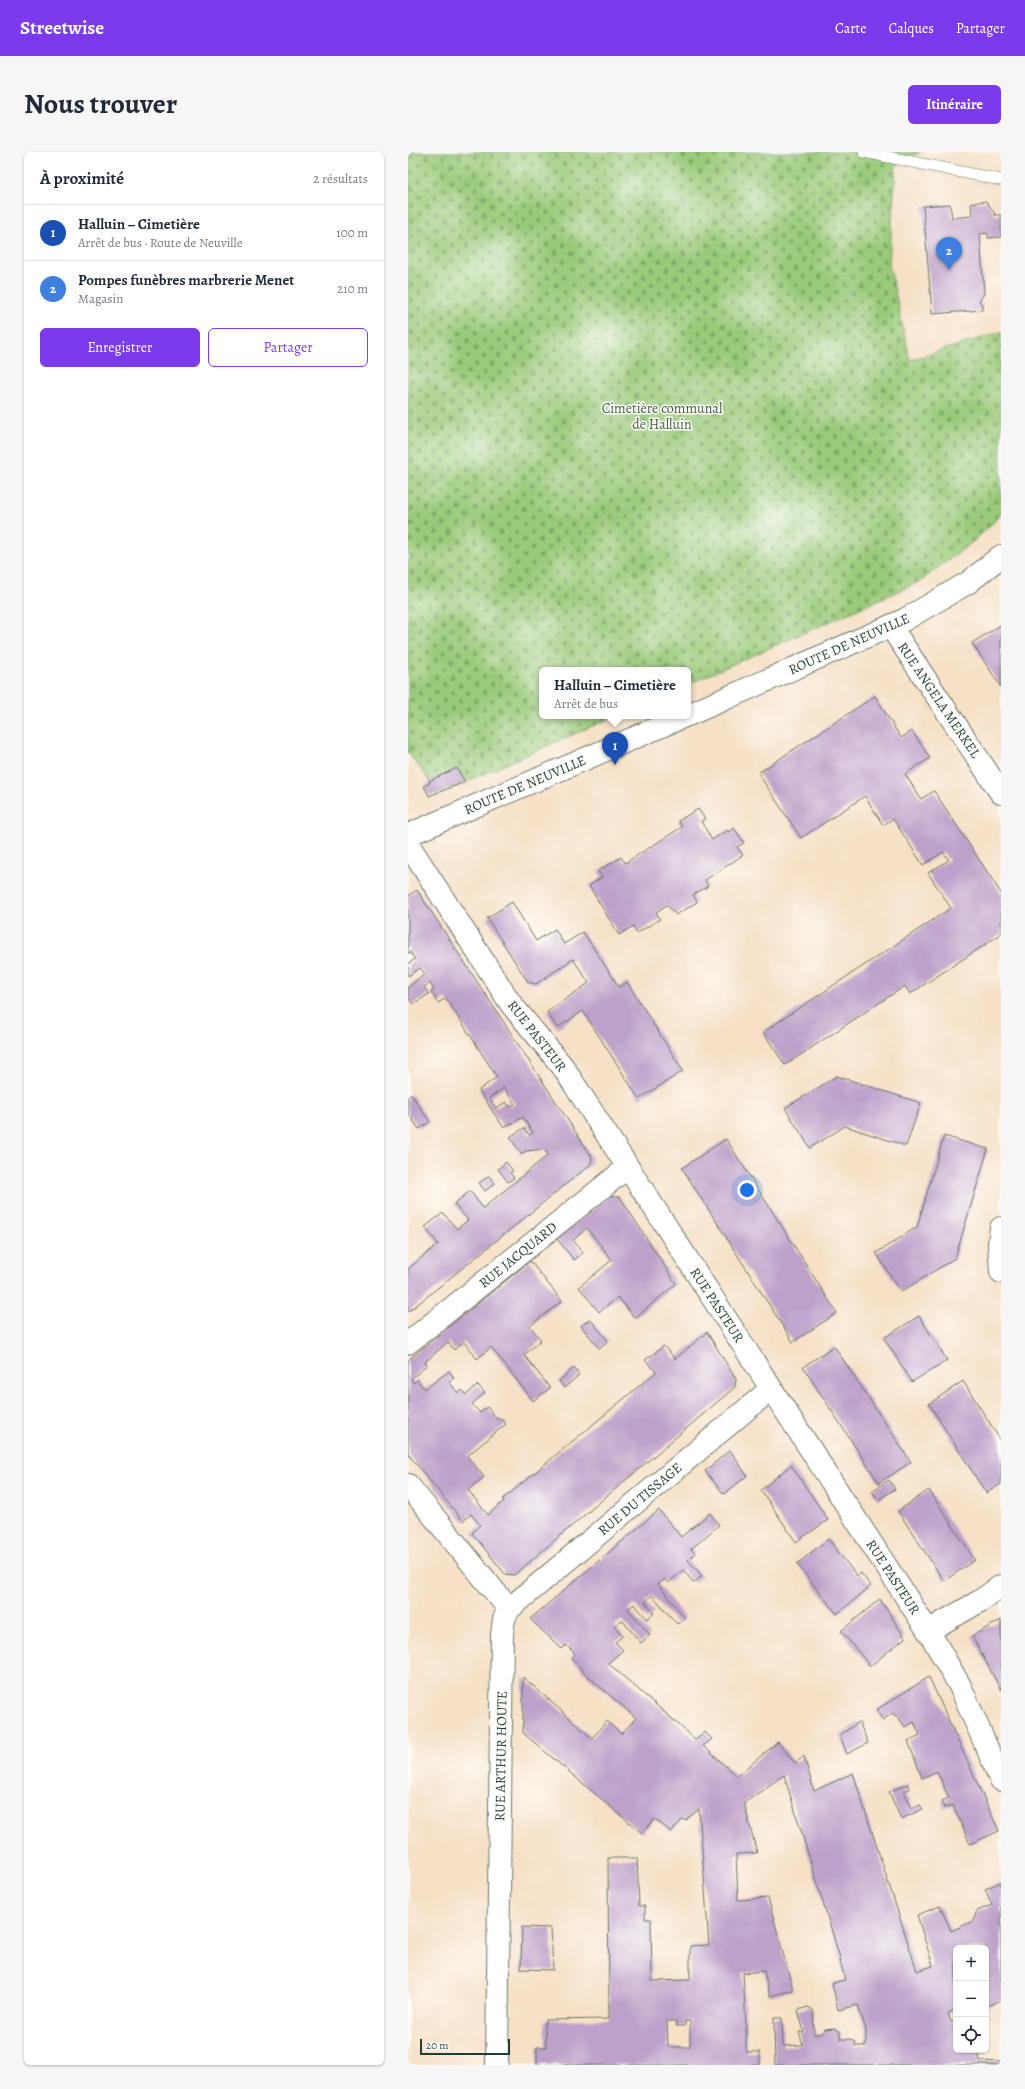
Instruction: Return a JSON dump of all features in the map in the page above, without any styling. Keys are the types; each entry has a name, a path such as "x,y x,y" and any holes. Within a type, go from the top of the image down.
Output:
{"street":[{"name":"ROUTE DE NEUVILLE","path":"691,714 891,627 939,601 969,582 1001,556"},
{"name":"RUE ANGELA MERKEL","path":"891,627 1001,793"},
{"name":"ROUTE DE NEUVILLE","path":"408,835 678,719"},
{"name":"RUE PASTEUR","path":"408,844 511,1004 559,1062 628,1166 928,1631 960,1686 1001,1780"},
{"name":"RUE JACQUARD","path":"408,1343 628,1166"},
{"path":"1001,1228 999,1251 1001,1272"},
{"name":"RUE DU TISSAGE","path":"509,1609 771,1389"},
{"path":"408,1485 509,1609"},
{"path":"928,1631 980,1601 1001,1586"},
{"name":"RUE ARTHUR HOUTE","path":"497,2065 502,1634 504,1619 509,1609"}],"lane":[{"path":"864,152 1001,180"}],"green space":[{"name":"Cimetière communal de Halluin","path":"408,152 921,152 896,165 889,264 910,360 1001,332 1001,515 975,540 919,582 691,683 691,667 539,667 539,719 608,719 436,795 428,779 408,752"}],"building":[{"path":"986,201 995,215 1001,215 1001,237 988,238 988,233 980,234 984,294 979,301 982,304 982,310 932,314 923,206 950,204 952,218 972,216 971,203"},
{"path":"1001,625 1001,687 972,643"},
{"path":"875,696 901,738 912,731 930,758 905,774 921,799 934,791 1001,893 1001,934 910,994 905,986 785,1065 763,1032 951,908 928,873 949,860 943,852 923,865 893,819 883,825 865,796 801,838 758,773"},
{"path":"457,768 465,782 429,796 424,786 430,783 429,781"},
{"path":"698,809 705,819 701,821 712,840 727,830 728,832 734,828 744,843 737,847 743,855 705,880 708,886 693,895 697,902 676,915 667,905 656,912 660,919 637,933 633,926 619,935 589,886 602,877 598,871 621,857 625,863 682,827 678,821"},
{"path":"417,890 592,1157 591,1164 408,1312 408,1269 438,1244 425,1227 443,1213 457,1229 468,1220 454,1204 470,1191 483,1208 548,1155 544,1149 526,1151 521,1154 510,1137 524,1128 529,1135 533,1133 523,1117 504,1128 489,1106 479,1090 497,1077 446,998 438,1003 431,992 434,990 430,983 424,987 429,994 413,1004 408,997 408,987 425,974 420,968 408,976 408,964 415,959 410,952 408,954 408,896","holes":["504,1088 515,1104 510,1107 506,1102 496,1108 489,1098"]},
{"path":"512,902 536,941 555,929 564,944 583,932 619,987 627,982 683,1071 639,1099 583,1011 557,1028 547,1012 589,983 573,959 536,984 528,982 487,918"},
{"path":"837,1076 921,1103 906,1146 845,1126 810,1148 785,1108"},
{"path":"411,1094 430,1122 419,1129 408,1113 408,1097"},
{"path":"944,1136 988,1149 955,1258 901,1292 876,1253 917,1227"},
{"path":"726,1139 837,1313 793,1342 682,1168"},
{"path":"506,1162 513,1171 510,1173 514,1178 508,1182 498,1169"},
{"path":"489,1176 495,1183 485,1191 479,1183"},
{"path":"609,1196 620,1197 676,1284 635,1318 618,1297 599,1312 579,1287 612,1260 587,1228 573,1240 583,1253 574,1260 557,1239"},
{"path":"530,1261 562,1301 530,1326 541,1340 524,1355 550,1388 533,1401 491,1347 477,1359 464,1342 454,1350 448,1342 425,1362 427,1365 411,1379 414,1383 417,1380 425,1389 449,1371 454,1378 449,1382 458,1393 462,1390 466,1395 478,1385 485,1393 472,1404 480,1413 487,1407 498,1420 500,1418 506,1424 467,1456 484,1477 468,1490 488,1515 504,1501 503,1499 656,1372 645,1360 664,1346 675,1359 707,1332 736,1379 735,1387 514,1575 505,1574 472,1533 480,1525 471,1514 463,1521 408,1454 408,1360"},
{"path":"919,1316 947,1360 912,1382 884,1338"},
{"path":"590,1319 608,1341 599,1348 581,1326"},
{"path":"834,1346 911,1462 879,1483 803,1367"},
{"path":"574,1368 579,1375 564,1388 559,1381"},
{"path":"963,1381 1001,1441 1001,1484 986,1493 929,1404"},
{"path":"730,1450 747,1476 724,1494 705,1471"},
{"path":"791,1465 828,1520 796,1542 761,1490"},
{"path":"889,1480 895,1489 878,1500 872,1491"},
{"path":"929,1490 975,1560 944,1581 898,1511"},
{"path":"659,1510 681,1537 710,1513 719,1525 691,1549 695,1553 688,1560 702,1576 694,1583 683,1570 668,1583 665,1579 658,1584 685,1618 677,1624 652,1595 645,1602 654,1613 647,1619 634,1604 628,1609 650,1635 641,1643 622,1620 614,1626 623,1636 615,1642 623,1650 608,1663 695,1739 705,1732 712,1739 703,1746 737,1776 778,1742 795,1763 804,1756 814,1791 853,1773 917,1971 933,1966 917,1915 940,1906 951,1931 973,1921 977,1911 992,1905 985,1889 1001,1882 1001,2000 989,2006 989,1945 953,1945 953,2011 948,2013 951,2022 953,2021 953,2053 979,2053 980,2061 1001,2062 1001,2065 775,2065 774,2018 782,2018 783,2046 803,2045 799,2032 804,2032 798,2010 808,2007 813,2010 814,2034 822,2034 825,2029 835,2028 840,2032 840,2039 850,2039 855,2042 855,2046 866,2046 866,2030 858,2005 838,2010 832,1983 845,1980 841,1961 784,1775 744,1803 757,1853 736,1854 738,1900 768,1898 793,1990 770,1996 764,1971 743,1973 746,2052 760,2052 760,2065 537,2065 537,2047 546,2047 545,2020 609,2019 608,1858 637,1858 639,1906 645,1906 645,1919 651,1919 652,1981 690,1980 690,1946 709,1945 699,1809 685,1821 683,1819 671,1832 655,1819 642,1833 523,1733 523,1677 592,1738 607,1721 621,1734 636,1718 581,1670 581,1668 571,1658 575,1654 566,1645 562,1649 530,1619","holes":["667,2021 676,2021 676,2026 685,2026 685,2021 690,2021 690,2047 668,2047"]},
{"path":"828,1539 857,1576 861,1573 871,1586 837,1614 797,1564"},
{"path":"880,1599 905,1638 870,1666 841,1631"},
{"path":"1001,1620 1001,1690 972,1636"},
{"path":"929,1677 999,1831 970,1844 953,1805 944,1808 942,1801 949,1798 937,1771 922,1778 908,1741 920,1735 914,1722 905,1727 897,1715 895,1716 893,1713 883,1720 876,1710"},
{"path":"859,1722 868,1743 847,1754 840,1735"},
{"path":"907,1784 909,1789 904,1791 912,1808 920,1805 923,1809 901,1819 889,1792"},
{"path":"522,1927 551,1928 553,1970 521,1969"}],"place":[{"name":"Pompes funèbres marbrerie Menet","path":"949,270"},
{"name":"Halluin – Cimetière","path":"615,765"}]}
